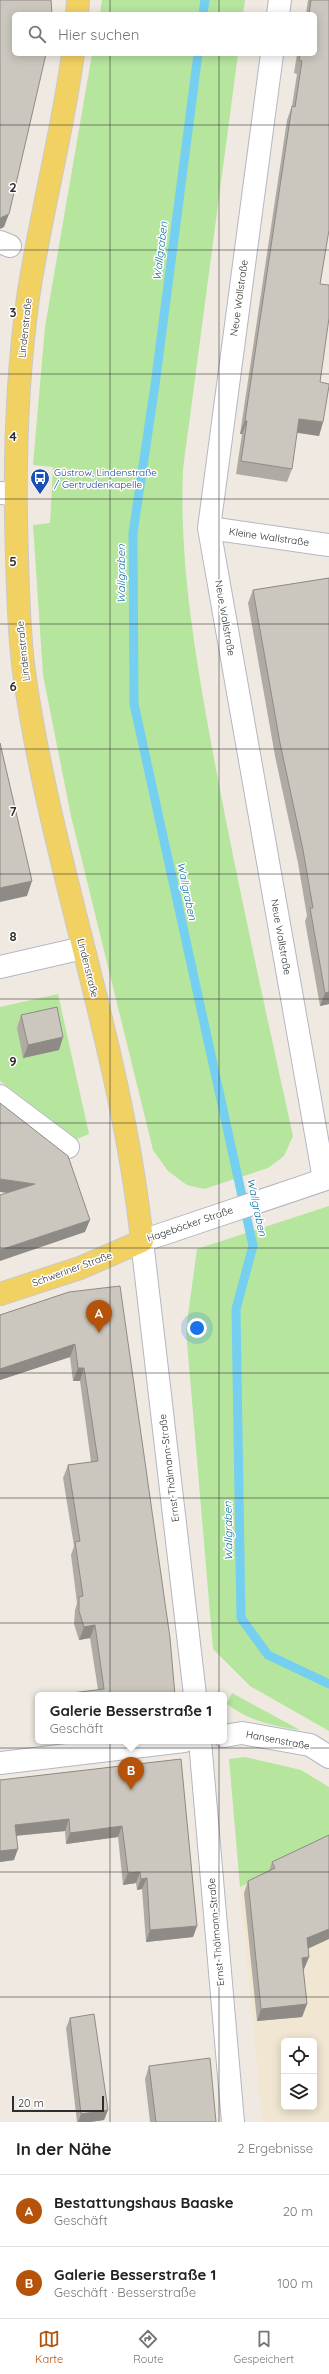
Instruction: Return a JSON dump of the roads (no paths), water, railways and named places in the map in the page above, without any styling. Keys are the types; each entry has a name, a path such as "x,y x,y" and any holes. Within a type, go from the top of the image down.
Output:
{"main road":[{"path":"77,12 78,0"},
{"name":"Lindenstraße","path":"73,56 28,298 7,494 24,671 38,754 100,1017 136,1180 142,1240"},
{"name":"Schweriner Straße","path":"0,1294 80,1268 142,1240"}],"street":[{"path":"278,12 280,0"},
{"name":"Neue Wallstraße","path":"272,56 209,528 326,1178"},
{"name":"Kleine Wallstraße","path":"209,528 329,545"},
{"path":"0,967 83,948"},
{"path":"0,1096 68,1147"},
{"name":"Hageböcker Straße","path":"142,1240 326,1178"},
{"name":"Ernst-Thälmann-Straße","path":"142,1240 195,1692"},
{"name":"Hansenstraße","path":"227,1736 242,1733 310,1745 329,1757"},
{"path":"0,1763 159,1744"},
{"name":"Ernst-Thälmann-Straße","path":"200,1744 233,2122"}],"waterway":[{"name":"Wallgraben","path":"203,12 205,0"},
{"name":"Wallgraben","path":"198,56 155,385 133,533 134,704 253,1246 236,1309 241,1618 268,1655 329,1684"}],"place":[{"name":"Güstrow, Lindenstraße / Gertrudenkapelle","path":"40,495"},
{"name":"Bestattungshaus Baaske","path":"99,1333"},
{"name":"Galerie Besserstraße 1","path":"131,1790"}]}
